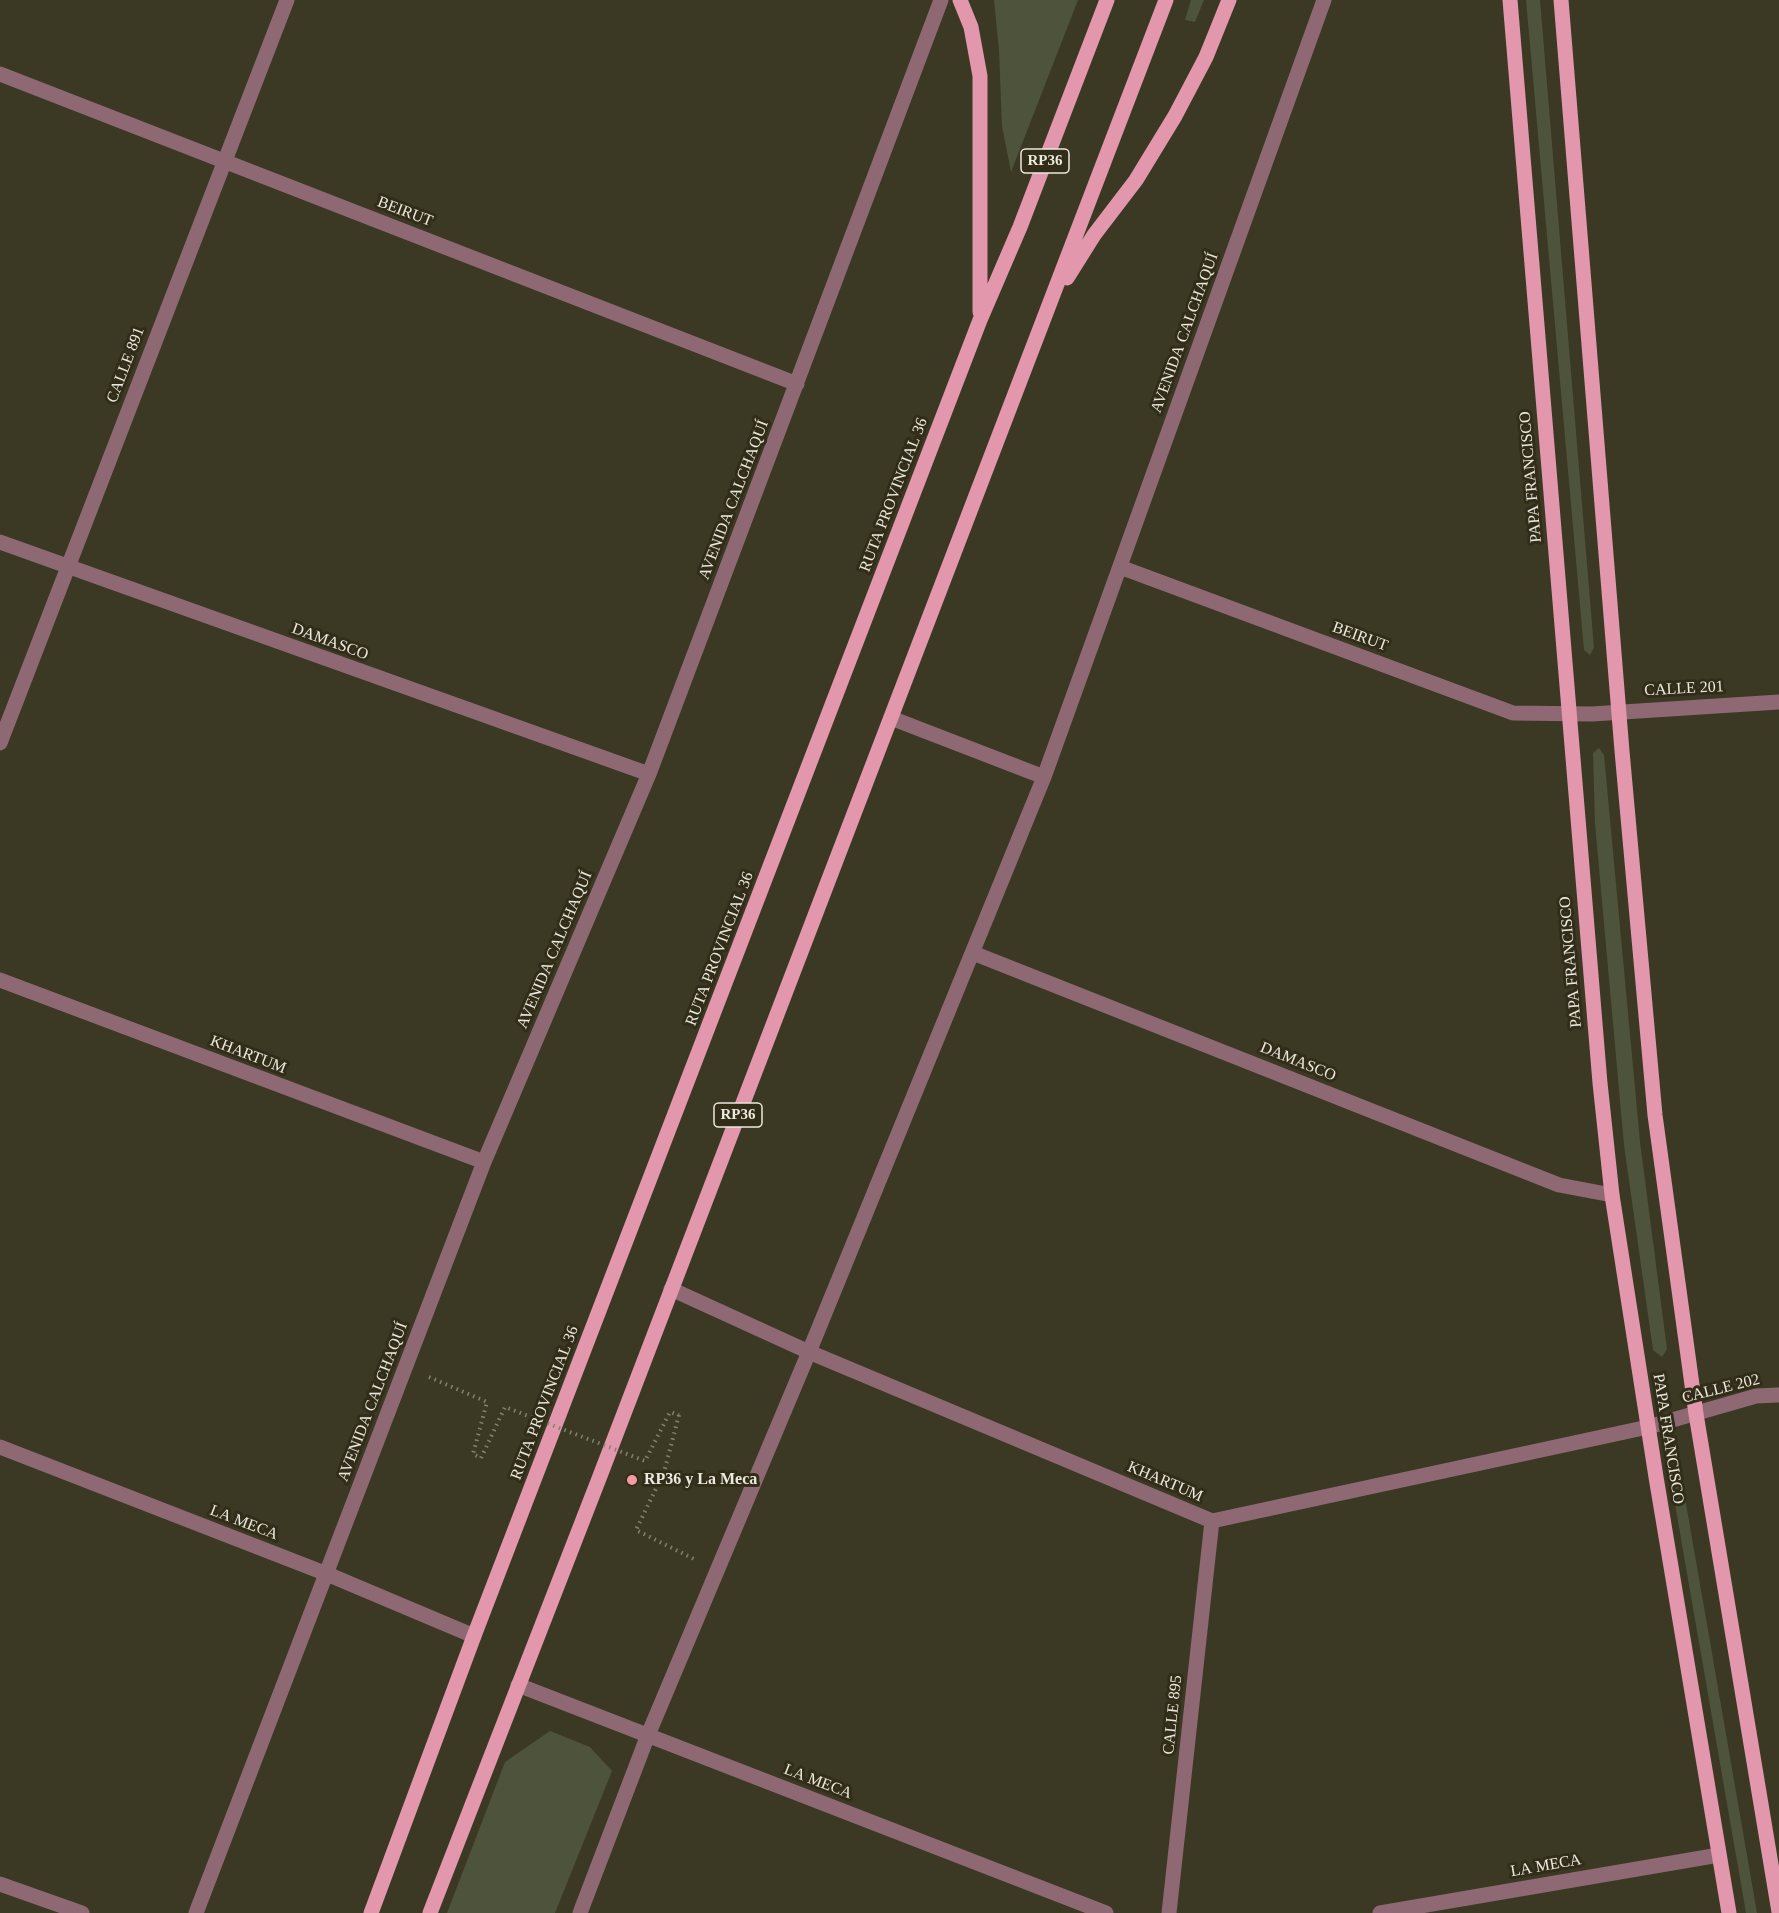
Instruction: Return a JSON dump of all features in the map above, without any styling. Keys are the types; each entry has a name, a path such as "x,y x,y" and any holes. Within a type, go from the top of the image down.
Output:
{"main road":[{"path":"960,0 971,27 980,76 980,320"},
{"name":"RUTA PROVINCIAL 36","path":"371,1913 474,1636 980,320 1020,227 1107,0"},
{"name":"RP36","path":"430,1913 1166,0"},
{"path":"1045,317 1088,244 1136,180 1175,116 1206,57 1229,0"},
{"name":"PAPA FRANCISCO","path":"1510,0 1600,1083 1612,1196 1729,1913"},
{"name":"PAPA FRANCISCO","path":"1561,0 1619,711 1655,1115 1696,1414 1779,1911"}],"street":[{"name":"CALLE 891","path":"0,743 287,0"},
{"name":"AVENIDA CALCHAQUÍ","path":"196,1913 484,1162 649,774 941,0"},
{"name":"AVENIDA CALCHAQUÍ","path":"580,1913 648,1735 809,1352 1044,777 1324,0"},
{"name":"BEIRUT","path":"0,74 797,384"},
{"name":"DAMASCO","path":"0,542 649,774"},
{"name":"BEIRUT","path":"1120,567 1513,713 1592,714"},
{"name":"CALLE 201","path":"1592,714 1779,702"},
{"path":"891,718 1044,777"},
{"name":"DAMASCO","path":"973,953 1559,1185 1612,1196"},
{"name":"KHARTUM","path":"0,980 484,1162"},
{"name":"KHARTUM","path":"671,1289 809,1352 1212,1521 1648,1427 1671,1420"},
{"name":"CALLE 202","path":"1671,1420 1756,1396 1779,1395"},
{"name":"LA MECA","path":"0,1447 327,1574 474,1636"},
{"name":"CALLE 895","path":"1170,1913 1212,1521"},
{"name":"LA MECA","path":"518,1685 1106,1913"},
{"name":"LA MECA","path":"1380,1913 1719,1855"},
{"path":"0,1884 82,1913"}],"path":[{"path":"406,1367 487,1402 473,1454 481,1458 505,1407 645,1461 670,1412 679,1415 664,1472 636,1530 717,1570"}],"green space":[{"path":"994,0 1078,0 1011,172 1002,126"},
{"path":"1191,0 1204,0 1195,22 1185,20"},
{"path":"1526,0 1540,0 1594,648 1590,655 1584,650"},
{"path":"1599,748 1604,755 1640,1142 1667,1349 1662,1357 1653,1350 1624,1145 1595,824 1593,753"},
{"path":"1677,1481 1683,1486 1757,1913 1746,1913 1672,1487"},
{"path":"550,1731 590,1747 612,1771 555,1913 447,1913 505,1762"}],"place":[{"name":"RP36 y La Meca","path":"632,1480"}]}
